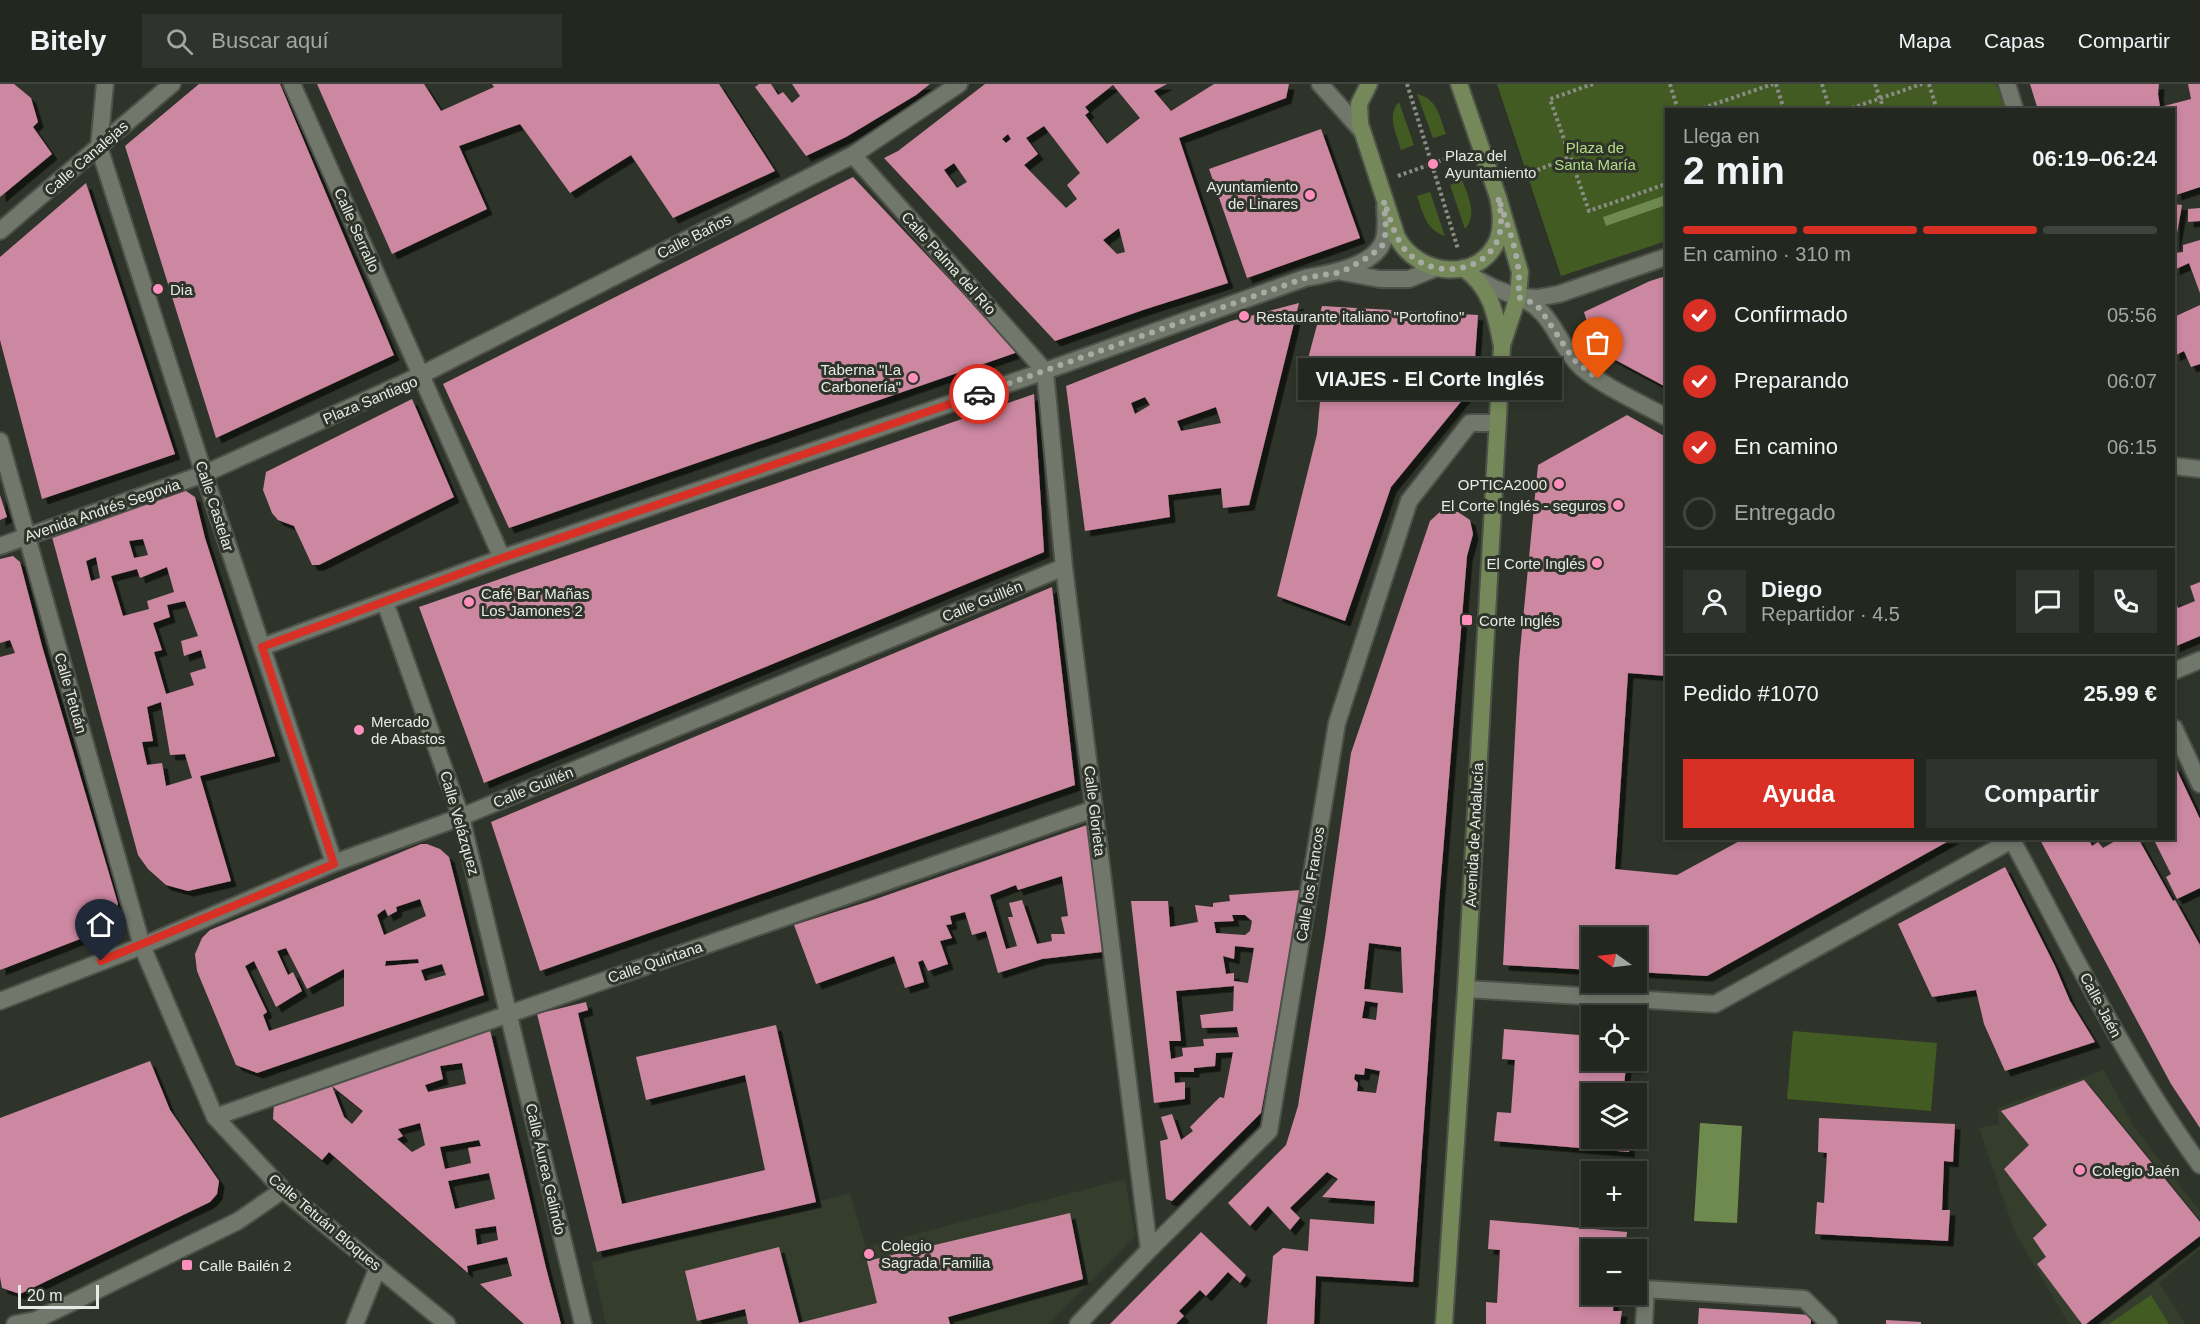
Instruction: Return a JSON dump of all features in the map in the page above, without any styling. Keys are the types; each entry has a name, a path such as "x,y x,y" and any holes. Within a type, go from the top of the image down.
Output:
{"main road":[{"path":"1369,84 1359,104 1362,131 1384,201 1401,245 1412,257 1436,268 1455,270 1487,254 1497,240 1501,223 1498,197"},
{"path":"1459,84 1518,260 1520,282 1518,297 1502,346"},
{"path":"1463,268 1477,279 1491,300 1502,346"},
{"name":"Avenida de Andalucía","path":"1444,1324 1466,989 1502,346"}],"street":[{"path":"99,147 105,84"},
{"name":"Calle Canalejas","path":"0,231 172,84"},
{"name":"Calle Serrallo","path":"292,84 421,375"},
{"name":"Calle Baños","path":"421,375 853,155 959,84"},
{"path":"1320,84 1362,131"},
{"path":"2007,84 2014,108"},
{"name":"Calle Castelar","path":"99,147 204,474 334,864"},
{"name":"Calle Palma del Río","path":"853,155 1046,371"},
{"path":"1342,272 1370,256 1382,246 1386,232 1384,201"},
{"path":"1518,297 1537,298 1559,294 1665,257"},
{"path":"262,647 502,558 1046,371 1305,278 1342,272 1380,279 1409,279 1436,268"},
{"path":"1477,279 1502,292 1533,303 1543,312 1569,354 1586,371 1665,416"},
{"name":"Calle Glorieta","path":"1046,371 1064,567 1149,1250"},
{"name":"Plaza Santiago","path":"204,474 421,375 502,558"},
{"name":"Calle los Francos","path":"1078,1324 1269,1131 1337,723 1408,501 1470,423 1497,423"},
{"name":"Calle Tetuán","path":"0,441 142,945"},
{"path":"2175,466 2200,469"},
{"name":"Avenida Andrés Segovia","path":"0,546 204,474"},
{"name":"Calle Guillén","path":"0,1001 142,945 334,864 461,817 1064,567"},
{"name":"Calle Velázquez","path":"385,602 461,817 510,1013"},
{"path":"2175,671 2200,660"},
{"path":"2175,730 2200,784"},
{"name":"Calle Quintana","path":"216,1117 1094,808"},
{"path":"1466,989 1715,1004 2009,840"},
{"name":"Calle Jaén","path":"2012,840 2124,1048 2200,1165"},
{"name":"Calle Tetuán Bloques","path":"142,945 216,1117 283,1190 447,1324"},
{"name":"Calle Áurea Galindo","path":"510,1013 584,1324"},
{"path":"15,1324 36,1320 238,1221 283,1190"},
{"path":"355,1324 378,1267"},
{"path":"1644,1324 1646,1289 1804,1299 1829,1324"},
{"path":"0,1318 7,1324"}],"path":[{"path":"1407,84 1458,249"},
{"path":"1593,84 1550,99 1589,211 1665,184"},
{"path":"1670,84 1677,108"},
{"path":"1703,108 1774,84 1783,108"},
{"path":"1822,84 1829,108"},
{"path":"1875,84 1883,108"},
{"path":"1852,108 1922,84"},
{"path":"1929,84 1936,108"},
{"path":"1396,176 1468,151"},
{"path":"1527,174 1570,157"}],"shaded area":[{"path":"1665,195 1665,205 1606,226 1603,217"},
{"name":"Colegio Jaén","path":"2104,1070 2134,1127 2200,1211 2200,1249 2159,1283 2186,1324 2069,1324 2015,1233 1979,1128 1999,1124 1997,1108"},
{"path":"1700,1123 1742,1126 1737,1223 1694,1221"},
{"name":"Colegio Sagrada Familia","path":"1125,1179 1135,1236 1049,1324 606,1324 592,1262 850,1193 866,1247"}],"green space":[{"name":"Plaza de Santa María","path":"1497,84 1996,84 2005,108 1665,108 1665,241 1561,276"},
{"path":"1417,94 1424,96 1433,104 1446,134 1433,138"},
{"path":"1399,102 1414,145 1401,150 1393,119 1395,107"},
{"path":"1462,180 1471,211 1469,223 1465,229 1450,185"},
{"path":"1430,192 1445,236 1433,230 1421,209 1417,196"},
{"path":"1793,1031 1937,1043 1931,1111 1787,1099"},
{"path":"2151,1295 2169,1324 2109,1324"}],"building":[{"path":"0,84 14,84 31,98 38,122 33,127 52,154 0,197"},
{"path":"199,84 280,84 394,355 216,438 125,146"},
{"path":"317,84 424,84 441,111 494,87 492,84 719,84 775,171 673,218 631,155 570,193 520,124 459,146 487,209 392,254"},
{"path":"759,84 771,84 778,95 783,92 792,103 800,96 792,84 930,84 916,95 846,137 806,156 755,87"},
{"path":"985,84 1167,84 1154,91 1171,111 1214,84 1289,84 1286,98 1179,138 1228,283 1055,341 884,158 898,151","holes":["1113,85 1140,118 1107,144 1085,115 1089,112 1085,107","1044,126 1080,173 1067,185 1077,199 1066,208 1024,165 1038,154 1026,138","1008,134 1011,139 1006,143 1002,139","954,163 967,182 957,188 944,170","1119,228 1125,252 1117,254 1103,240"]},
{"path":"2030,84 2159,84 2160,107 2191,99 2188,84 2200,84 2200,187 2176,195 2175,108 2037,108"},
{"path":"1321,129 1360,238 1247,278 1209,169"},
{"path":"853,177 1018,352 509,528 443,384"},
{"path":"86,183 175,454 42,499 0,340 0,257"},
{"path":"2175,204 2182,205 2175,245"},
{"path":"2200,208 2200,221 2188,222 2188,209"},
{"path":"2200,240 2200,293 2189,263 2175,270 2175,253 2183,252 2183,245"},
{"path":"1665,276 1665,386 1595,349 1584,312"},
{"path":"1299,303 1249,505 1223,508 1221,488 1168,495 1170,517 1085,531 1066,386 1231,321","holes":["1145,397 1150,405 1135,414 1131,403","1216,407 1221,423 1181,431 1177,421"]},
{"path":"2200,305 2200,364 2191,367 2184,351 2175,356 2175,317"},
{"path":"1322,306 1478,315 1473,387 1391,487 1345,621 1277,596 1317,434 1321,391 1300,389"},
{"path":"1034,394 1044,552 484,783 419,607"},
{"path":"412,399 454,497 319,565 312,565 294,526 278,520 272,513 263,490 266,472"},
{"path":"1627,415 1665,436 1665,676 1628,673 1615,869 1677,875 1741,840 1950,840 1707,976 1647,973 1647,927 1581,927 1581,969 1503,965 1519,661 1538,465"},
{"path":"183,489 195,497 205,538 275,756 200,776 231,881 188,891 166,885 148,869 138,855 52,537","holes":["143,539 148,555 134,558 129,541","96,557 100,578 91,581 86,561","167,567 174,592 147,601 149,609 123,616 111,576 137,569 140,578","185,601 198,636 181,641 184,656 201,650 206,668 190,673 194,685 166,694 154,652 162,650 153,623 170,617 167,605","161,702 170,755 185,754 192,778 166,786 162,763 147,765 142,742 153,741 147,707"]},
{"path":"0,495 7,517 0,520"},
{"path":"1442,510 1458,512 1470,520 1473,534 1467,556 1439,902 1413,1282 1316,1276 1314,1324 1267,1324 1273,1256 1283,1248 1308,1251 1310,1219 1374,1224 1375,1201 1322,1197 1338,1179 1327,1172 1290,1208 1300,1218 1290,1230 1268,1206 1250,1226 1228,1203 1286,1145 1298,1106 1351,753 1430,521","holes":["1369,943 1401,947 1403,993 1364,989","1365,1001 1378,1003 1376,1020 1362,1018","1365,1068 1380,1071 1376,1093 1357,1091 1358,1083 1354,1079 1355,1074 1364,1075"]},
{"path":"13,556 20,562 42,646 118,904 111,927 0,970 0,657 15,653 10,640 0,643 0,559"},
{"path":"2200,582 2200,636 2175,647 2175,600 2178,608 2195,601 2190,586"},
{"path":"1052,587 1075,785 540,971 491,822"},
{"path":"2175,766 2200,819 2200,888 2177,899 2166,877 2171,874 2154,840 2175,840"},
{"path":"1087,825 1102,952 1042,959 998,973 986,931 972,935 965,912 950,916 952,924 946,925 952,938 940,941 948,964 928,971 923,960 918,962 924,982 905,988 894,956 816,984 794,925 873,900","holes":["1062,876 1068,916 1061,917 1065,934 1051,934 1052,941 1037,944 1022,900 1009,903 1013,917 1008,917 1017,946 1006,949 990,895 1016,885 1018,890"]},
{"path":"2040,840 2089,840 2092,846 2098,842 2103,848 2115,840 2139,840 2200,945 2200,1128 2171,1084"},
{"path":"421,844 427,844 440,849 449,857 484,995 257,1073 236,1065 197,971 195,954 202,938 210,930","holes":["420,899 426,916 384,935 377,915 385,909 388,916 397,911 396,907","286,948 307,989 344,969 344,1006 269,1031 263,1015 267,1012 245,966 254,961 276,1007 302,991 293,972 288,975 277,951","418,959 419,963 385,966 386,961","442,964 446,975 425,981 421,970"]},
{"path":"2005,867 2070,1001 2095,1042 2005,1071 1984,1024 1976,990 1932,997 1898,924"},
{"path":"1301,890 1261,1113 1172,1201 1166,1199 1160,1141 1168,1139 1161,1117 1172,1114 1181,1140 1193,1131 1190,1127 1220,1097 1224,1098 1233,1052 1216,1053 1215,1066 1194,1068 1194,1072 1174,1072 1175,1083 1185,1082 1185,1099 1154,1103 1131,901 1168,901 1170,927 1198,922 1195,905 1213,907 1213,903 1230,901 1229,895","holes":["1232,915 1245,915 1252,921 1250,931 1245,935 1216,933 1214,922 1234,921","1235,946 1254,948 1248,983 1234,981 1234,973 1226,974 1223,956 1234,959","1234,986 1233,1011 1200,1015 1202,1028 1237,1027 1239,1037 1203,1039 1204,1046 1182,1048 1183,1056 1171,1059 1169,1041 1181,1041 1176,991"]},
{"path":"586,1002 588,1010 578,1013 622,1204 765,1170 745,1075 646,1100 636,1057 776,1025 816,1202 597,1252 537,1014"},
{"path":"1504,1029 1581,1035 1581,1071 1626,1071 1624,1083 1581,1083 1581,1148 1494,1141 1497,1112 1511,1113 1515,1060 1502,1059"},
{"path":"490,1030 561,1324 524,1324 480,1284 512,1276 507,1257 467,1266 468,1273 329,1152 322,1160 273,1119 274,1103 332,1086","holes":["462,1063 466,1084 428,1092 425,1085 443,1079 440,1066","332,1086 363,1111 352,1124 344,1117","420,1123 425,1145 412,1152 397,1139 403,1136 398,1129","479,1140 481,1146 468,1148 471,1163 445,1169 440,1147","489,1173 495,1199 455,1209 448,1181","496,1226 498,1240 477,1245 475,1229"]},
{"path":"150,1061 170,1110 219,1181 217,1194 210,1202 20,1294 2,1288 0,1277 0,1118"},
{"name":"Colegio Jaén","path":"2084,1080 2200,1222 2200,1236 2086,1324 2082,1324 2037,1264 2046,1257 2033,1238 2047,1225 2004,1169 2029,1145 2001,1111"},
{"path":"1819,1118 1955,1124 1953,1162 1944,1161 1942,1210 1950,1210 1948,1241 1815,1234 1817,1202 1824,1203 1827,1153 1818,1152"},
{"path":"1592,1149 1629,1149 1629,1152"},
{"path":"1070,1213 1083,1279 948,1317 950,1324 748,1324 745,1309 697,1321 685,1271 779,1247 799,1323 877,1303 867,1261"},
{"path":"1490,1220 1627,1232 1626,1239 1581,1239 1581,1305 1613,1305 1613,1311 1622,1311 1620,1324 1486,1324 1486,1302 1497,1303 1500,1250 1488,1249"},
{"path":"1201,1232 1246,1275 1240,1283 1228,1272 1206,1296 1200,1290 1179,1311 1184,1316 1176,1324 1110,1324"},
{"path":"1699,1308 1811,1315 1811,1324 1698,1324"},
{"path":"1886,1320 1921,1322 1921,1324 1886,1324"}],"way so far":[{"path":"979,394 1305,278 1342,272 1370,256 1382,246 1386,232 1384,201 1401,245 1412,257 1427,265 1445,270 1463,268 1487,254 1497,240 1501,223 1498,197 1518,260 1520,282 1518,297 1533,303 1540,309 1574,360 1598,379"}],"place":[{"name":"Plaza del Ayuntamiento","path":"1433,164"},
{"name":"Ayuntamiento de Linares","path":"1310,195"},
{"name":"Dia","path":"158,289"},
{"name":"Restaurante italiano \"Portofino\"","path":"1244,316"},
{"name":"Taberna \"La Carbonería\"","path":"913,378"},
{"name":"VIAJES - El Corte Inglés","path":"1598,379"},
{"name":"OPTICA2000","path":"1559,484"},
{"name":"El Corte Inglés - seguros","path":"1618,505"},
{"name":"El Corte Inglés","path":"1597,563"},
{"name":"Café Bar Mañas Los Jamones 2","path":"469,602"},
{"name":"Corte Inglés","path":"1467,620"},
{"name":"Mercado de Abastos","path":"359,730"},
{"name":"Colegio Jaén","path":"2080,1170"},
{"name":"Colegio Sagrada Familia","path":"869,1254"},
{"name":"Calle Bailén 2","path":"187,1265"}],"route":[{"path":"101,961 334,864 262,647 502,558 979,394"}]}
